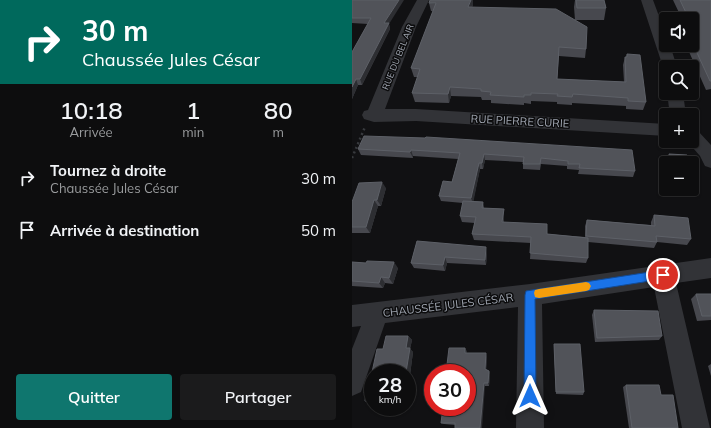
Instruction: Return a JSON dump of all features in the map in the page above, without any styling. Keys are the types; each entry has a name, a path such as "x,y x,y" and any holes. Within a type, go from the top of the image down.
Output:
{"street":[{"name":"RUE DU BEL AIR","path":"372,116 409,27 423,0"},
{"path":"647,0 668,60"},
{"name":"RUE PIERRE CURIE","path":"372,116 416,115 659,130"},
{"path":"699,142 708,153 711,161"},
{"name":"CHAUSSÉE JULES CÉSAR","path":"352,316 530,295 711,268"},
{"path":"663,275 696,428"},
{"path":"530,295 530,428"},
{"path":"352,383 377,314"}],"path":[{"path":"352,158 372,116"}],"building":[{"path":"352,0 399,0 384,23 389,23 360,79 356,79 352,87 352,52 371,18 352,18"},
{"path":"430,0 471,0 468,7 556,9 587,27 586,49 559,47 557,79 626,82 625,57 627,57 627,54 640,55 646,102 628,101 628,98 573,94 572,97 557,96 558,94 531,93 531,95 524,95 524,97 490,95 491,92 481,91 481,89 450,87 448,94 412,93 420,69 411,68 436,3 429,3"},
{"path":"576,0 604,0 606,8 577,8"},
{"path":"680,0 711,0 711,81 697,52 699,52 699,12 686,12"},
{"path":"364,136 426,137 632,150 635,171 579,168 580,164 568,164 568,161 541,158 540,164 523,164 524,157 484,154 482,163 479,163 471,198 439,196 443,181 452,182 460,153 358,149"},
{"path":"669,154 687,156 669,156"},
{"path":"382,182 377,200 374,200 366,227 352,227 352,202 359,183"},
{"path":"463,201 483,202 482,208 504,209 502,222 547,224 547,234 588,238 588,258 530,253 531,237 472,234 476,217 460,216"},
{"path":"654,215 688,218 691,239 656,236 657,242 586,236 587,220 655,226"},
{"path":"417,241 486,247 485,260 445,257 443,265 411,263"},
{"path":"367,261 394,262 389,278 381,277 379,283 352,281 352,262 366,263"},
{"path":"696,294 711,294 711,316 702,316"},
{"path":"594,310 658,311 662,336 597,338"},
{"path":"386,336 408,336 406,348 410,348 407,364 374,364 377,349 383,349"},
{"path":"554,344 580,344 584,392 556,392"},
{"path":"449,348 465,348 465,353 486,353 485,369 489,371 488,383 484,383 480,428 455,428 455,423 441,423 442,416 476,416 476,364 447,364"},
{"path":"626,385 659,385 661,395 673,395 678,428 632,428"}],"slow traffic":[{"path":"539,293 586,286"}],"route":[{"path":"530,396 530,295 663,275"}]}
